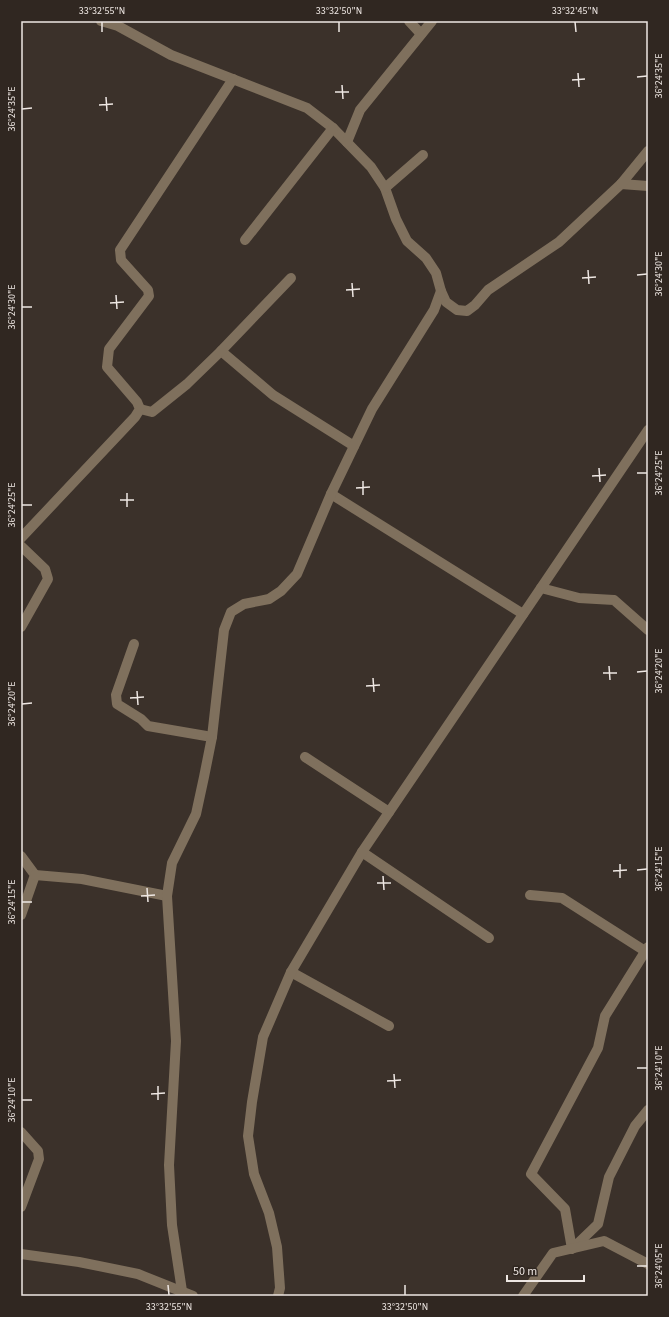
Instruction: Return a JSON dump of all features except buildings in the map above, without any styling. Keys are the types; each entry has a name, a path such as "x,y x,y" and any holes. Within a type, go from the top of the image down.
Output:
{"street":[{"path":"101,21 118,26 171,55 307,108 333,128 370,167 385,188 396,219 407,241 426,258 436,273 446,302 457,310 466,311 475,305 488,290 559,242 621,184 648,151"},
{"path":"409,21 421,34"},
{"path":"347,142 360,110 432,21"},
{"path":"140,409 137,402 107,367 109,349 149,296 148,290 121,260 120,250 233,79"},
{"path":"245,240 333,128"},
{"path":"385,188 423,155"},
{"path":"621,184 648,186"},
{"path":"140,409 152,412 187,384 291,278"},
{"path":"181,1294 172,1225 169,1165 176,1041 168,896 172,863 196,814 212,736 224,630 231,612 244,604 269,599 281,591 297,574 331,494 372,409 434,310 441,291"},
{"path":"221,351 273,395 354,446"},
{"path":"21,538 135,417 140,409"},
{"path":"278,1296 280,1288 277,1247 269,1213 254,1174 248,1136 263,1037 291,972 362,852 648,430"},
{"path":"331,494 523,614"},
{"path":"21,546 45,569 48,579 21,627"},
{"path":"541,588 579,598 614,600 648,630"},
{"path":"134,644 116,695 117,704 141,719 148,726 212,736"},
{"path":"305,757 389,812"},
{"path":"362,852 489,938"},
{"path":"21,856 35,875 82,879 168,896"},
{"path":"21,915 35,875"},
{"path":"530,895 562,898 647,949 605,1016 598,1048 531,1174 565,1209 572,1249"},
{"path":"291,972 389,1026"},
{"path":"572,1249 598,1224 609,1177 635,1126 648,1110"},
{"path":"21,1132 38,1151 39,1159 21,1207"},
{"path":"523,1296 553,1253 604,1241 648,1264"},
{"path":"21,1254 79,1262 138,1274 181,1294 194,1296"}]}
